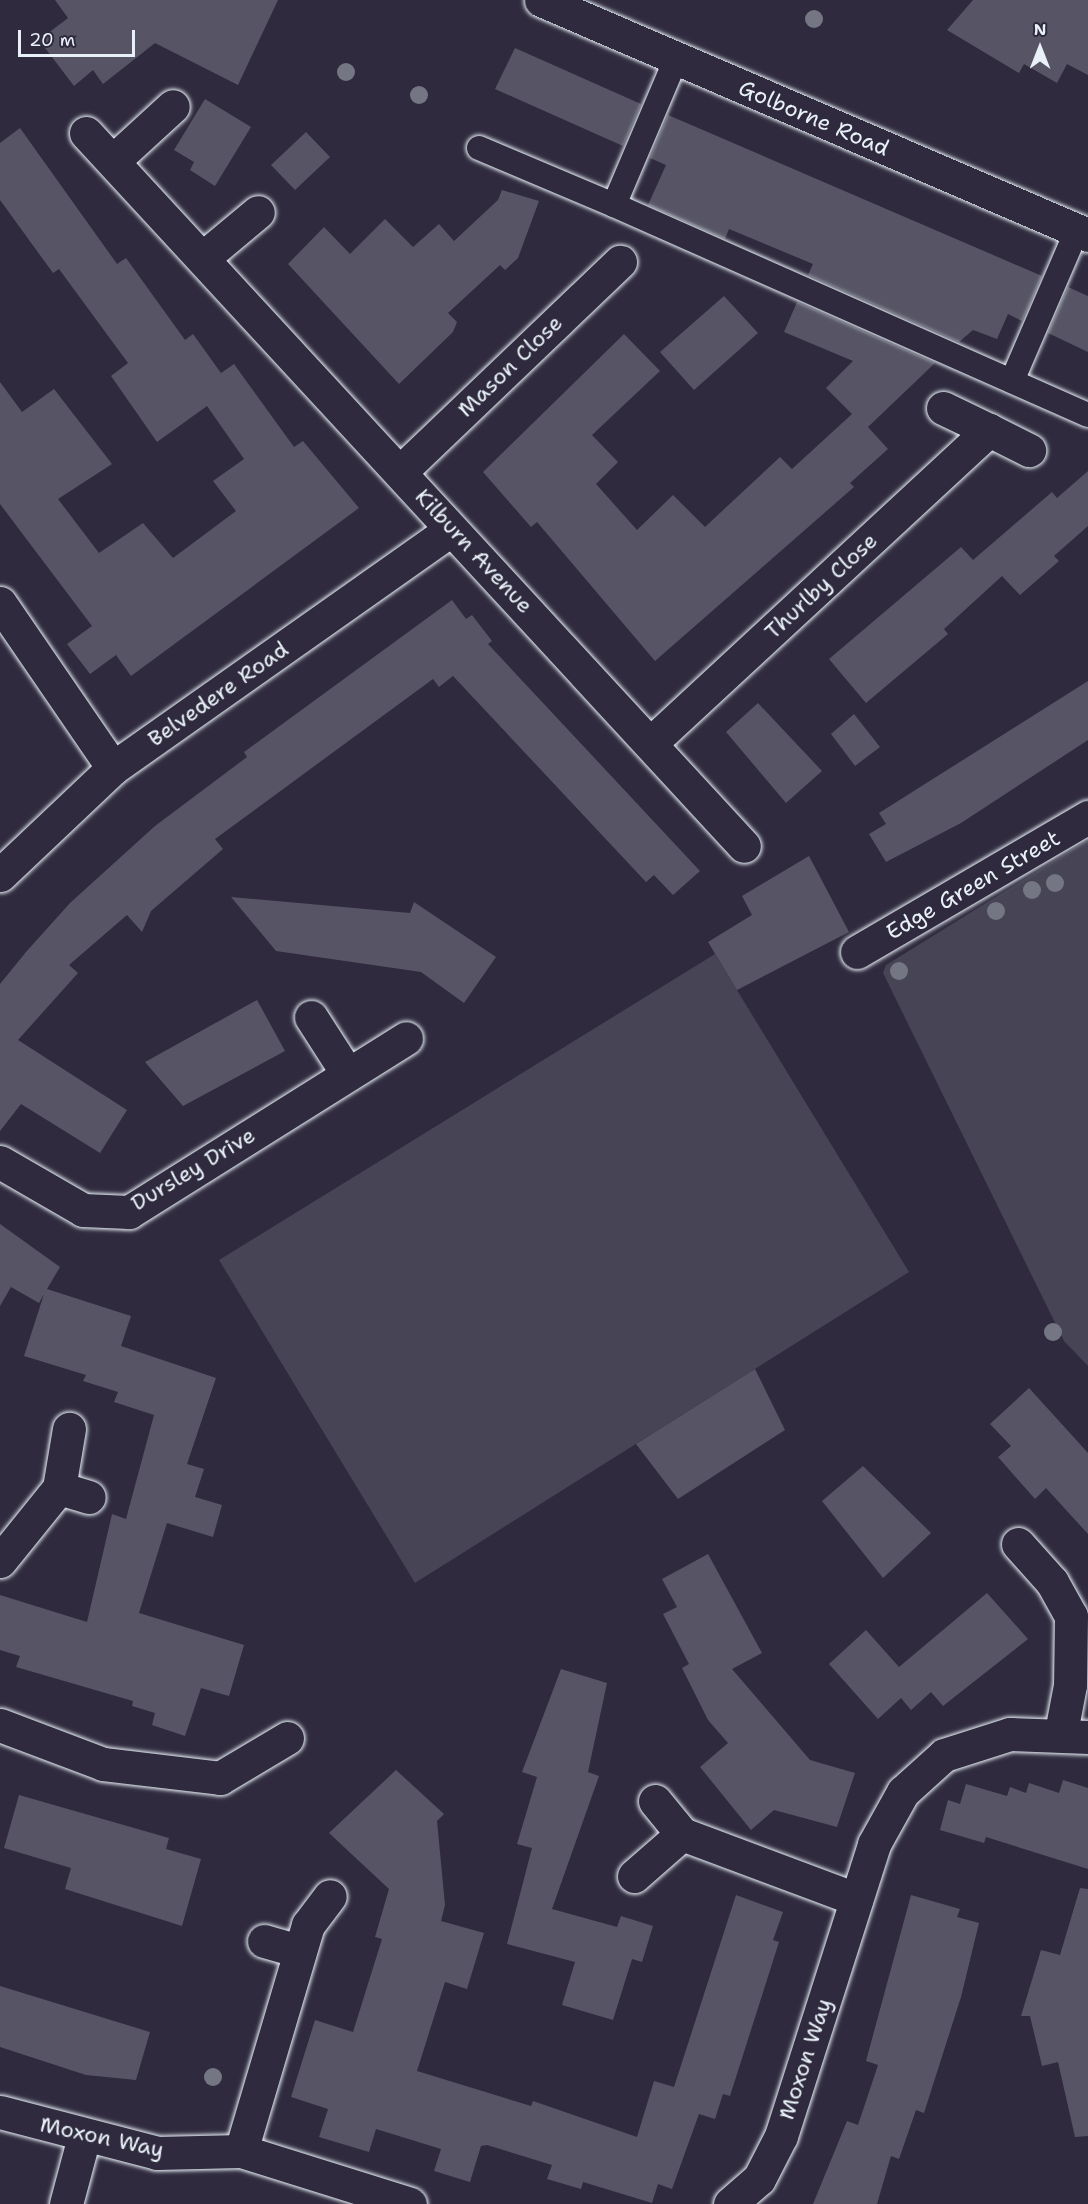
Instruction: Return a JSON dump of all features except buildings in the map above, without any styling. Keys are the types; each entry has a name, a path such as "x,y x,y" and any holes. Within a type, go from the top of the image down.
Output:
{"street":[{"name":"Golborne Road","path":"541,0 1082,232"},
{"path":"113,161 173,106"},
{"name":"Kilburn Avenue","path":"86,133 401,471 451,530 653,741 744,846"},
{"path":"204,257 258,212"},
{"name":"Mason Close","path":"401,471 620,261"},
{"path":"943,408 1029,450"},
{"name":"Thurlby Close","path":"653,741 989,430"},
{"name":"Belvedere Road","path":"0,875 113,768 451,530"},
{"path":"0,603 113,768"},
{"name":"Edge Green Street","path":"857,952 1088,817"},
{"path":"310,1017 347,1073"},
{"name":"Dursley Drive","path":"0,1162 83,1210 129,1212 406,1038"},
{"path":"0,1561 74,1492 69,1430"},
{"name":"Moxon Way","path":"730,2204 759,2179 781,2136 874,1844 903,1792 944,1755 1010,1734 1074,1735 1070,1685 1079,1614 1018,1544"},
{"path":"0,1725 103,1764 220,1778 287,1738"},
{"path":"655,1801 682,1834 856,1899"},
{"path":"634,1876 682,1834"},
{"path":"242,2151 308,1925 330,1896"},
{"path":"264,1941 300,1951"},
{"name":"Moxon Way","path":"0,2112 84,2137 157,2153 242,2151 410,2204"},
{"path":"66,2204 84,2137"}],"lane":[{"path":"614,205 676,59"},
{"path":"479,148 614,205 1088,415"},
{"path":"1012,381 1082,232"}],"shaded area":[{"path":"1088,840 1088,1366 1064,1341 883,973 886,965"},
{"path":"715,954 909,1272 415,1583 219,1260"}]}
